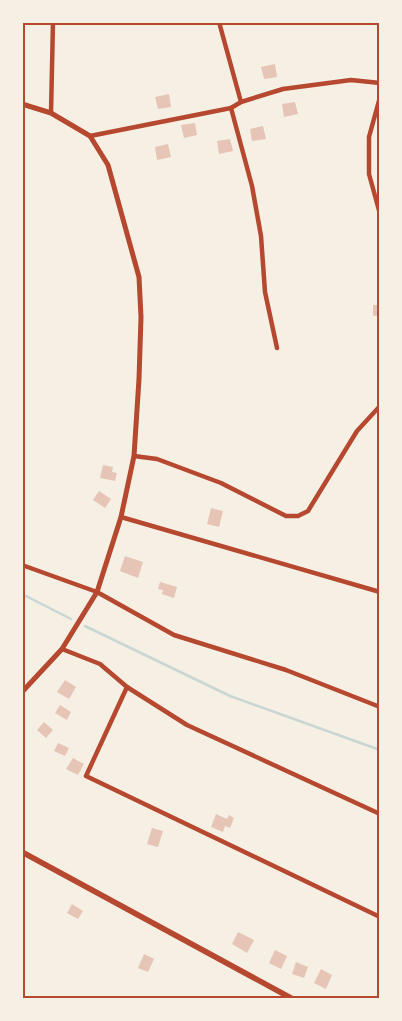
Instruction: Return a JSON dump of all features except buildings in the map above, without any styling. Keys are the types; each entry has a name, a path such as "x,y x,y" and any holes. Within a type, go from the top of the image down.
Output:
{"main road":[{"path":"22,852 291,998"}],"street":[{"path":"51,113 53,22"},
{"path":"219,22 241,102"},
{"path":"90,136 231,108 241,102 283,89 351,80 380,84"},
{"path":"380,97 369,137 369,174 380,214"},
{"path":"22,104 51,113 90,136 108,165 139,277 141,317 134,456 120,517 96,592 62,649 22,692"},
{"path":"231,108 252,186 261,236 265,292 277,348"},
{"path":"134,456 157,459 221,483 286,516 298,516 308,511 357,431 380,406"},
{"path":"120,517 380,592"},
{"path":"22,565 96,592 174,635 286,670 380,707"},
{"path":"62,649 100,664 126,687 187,725 380,814"},
{"path":"126,687 86,776 380,917"}],"waterway":[{"path":"22,594 71,619"},
{"path":"85,626 230,696 380,750"}]}
